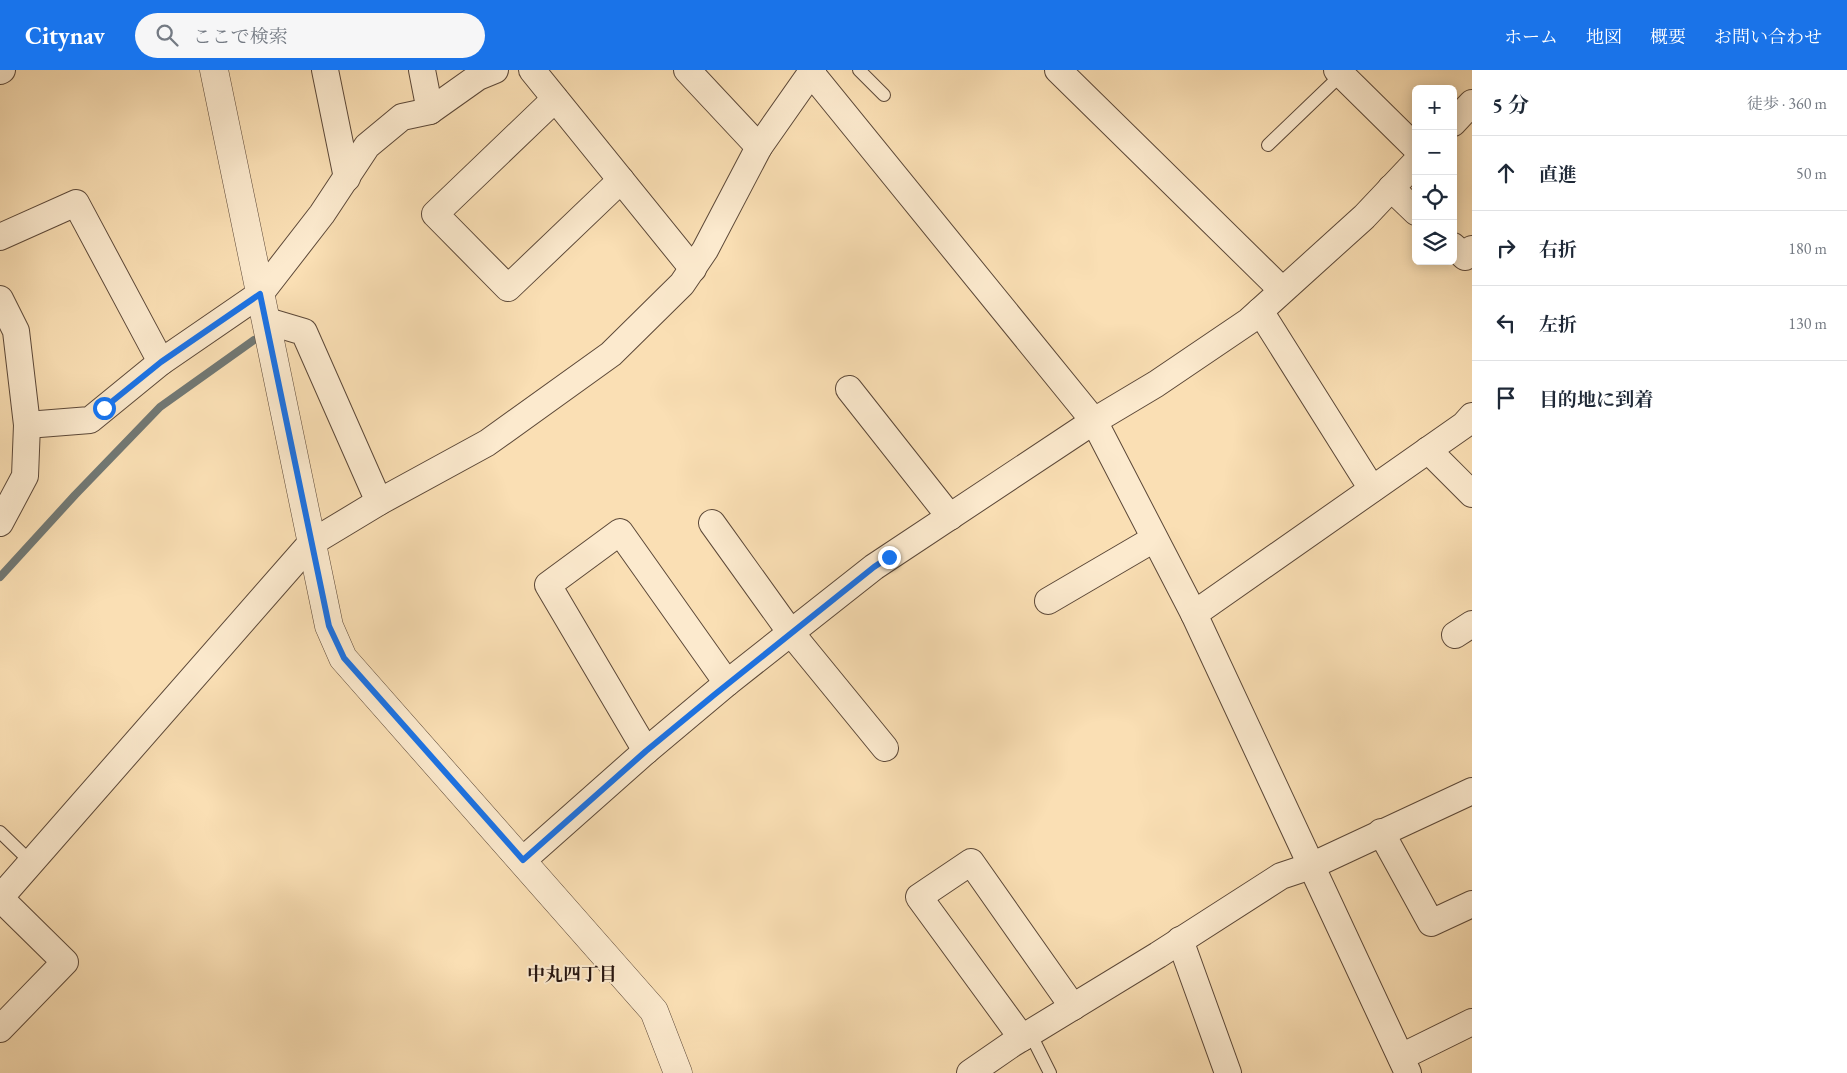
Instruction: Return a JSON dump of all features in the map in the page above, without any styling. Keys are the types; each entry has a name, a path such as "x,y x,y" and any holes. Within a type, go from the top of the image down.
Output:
{"street":[{"path":"214,70 329,626 344,658 654,1010 678,1073"},
{"path":"325,70 347,178"},
{"path":"422,70 430,111"},
{"path":"27,425 90,420 161,362 260,294 306,235 347,178 367,146 402,117 430,111 478,77 495,70"},
{"path":"532,70 693,269"},
{"path":"687,70 759,147"},
{"path":"1058,70 1282,290"},
{"path":"0,1029 65,962 0,898 311,543 379,502 487,443 611,354 682,284 705,250 759,147 813,72 1094,421 1194,614 1404,1065 1472,1022"},
{"path":"1339,72 1412,144"},
{"path":"555,99 435,214 508,288 621,180"},
{"path":"1457,119 1472,103"},
{"path":"523,860 646,751 727,683 874,567 1094,421 1164,379 1249,321 1364,217 1412,166"},
{"path":"1391,188 1412,208"},
{"path":"0,237 76,203 161,362"},
{"path":"1457,250 1464,257 1472,249"},
{"path":"0,299 16,330 27,425 25,476 0,524"},
{"path":"1260,311 1372,489"},
{"path":"267,320 304,332 379,502"},
{"path":"849,389 950,516"},
{"path":"1194,614 1428,450 1472,416"},
{"path":"1428,450 1472,494"},
{"path":"712,523 791,633 885,748"},
{"path":"646,751 548,585 620,532 727,683"},
{"path":"1048,601 1154,539"},
{"path":"970,1073 1281,876 1310,866 1472,791"},
{"path":"1381,832 1431,923 1472,904"},
{"path":"1026,1036 919,897 971,862 1073,1007"},
{"path":"1180,940 1228,1073"}],"lane":[{"path":"858,70 884,95"},
{"path":"1268,144 1339,72"},
{"path":"0,832 32,863"},
{"path":"1026,1036 1050,1073"}],"waterway":[{"path":"0,577 75,495 160,407 254,340"}],"district":[{"name":"中丸四丁目","path":"572,974"}],"route":[{"path":"104,408 161,362 260,294 267,320 329,626 336,642 344,658 523,860 646,751 727,683 889,557"}]}
